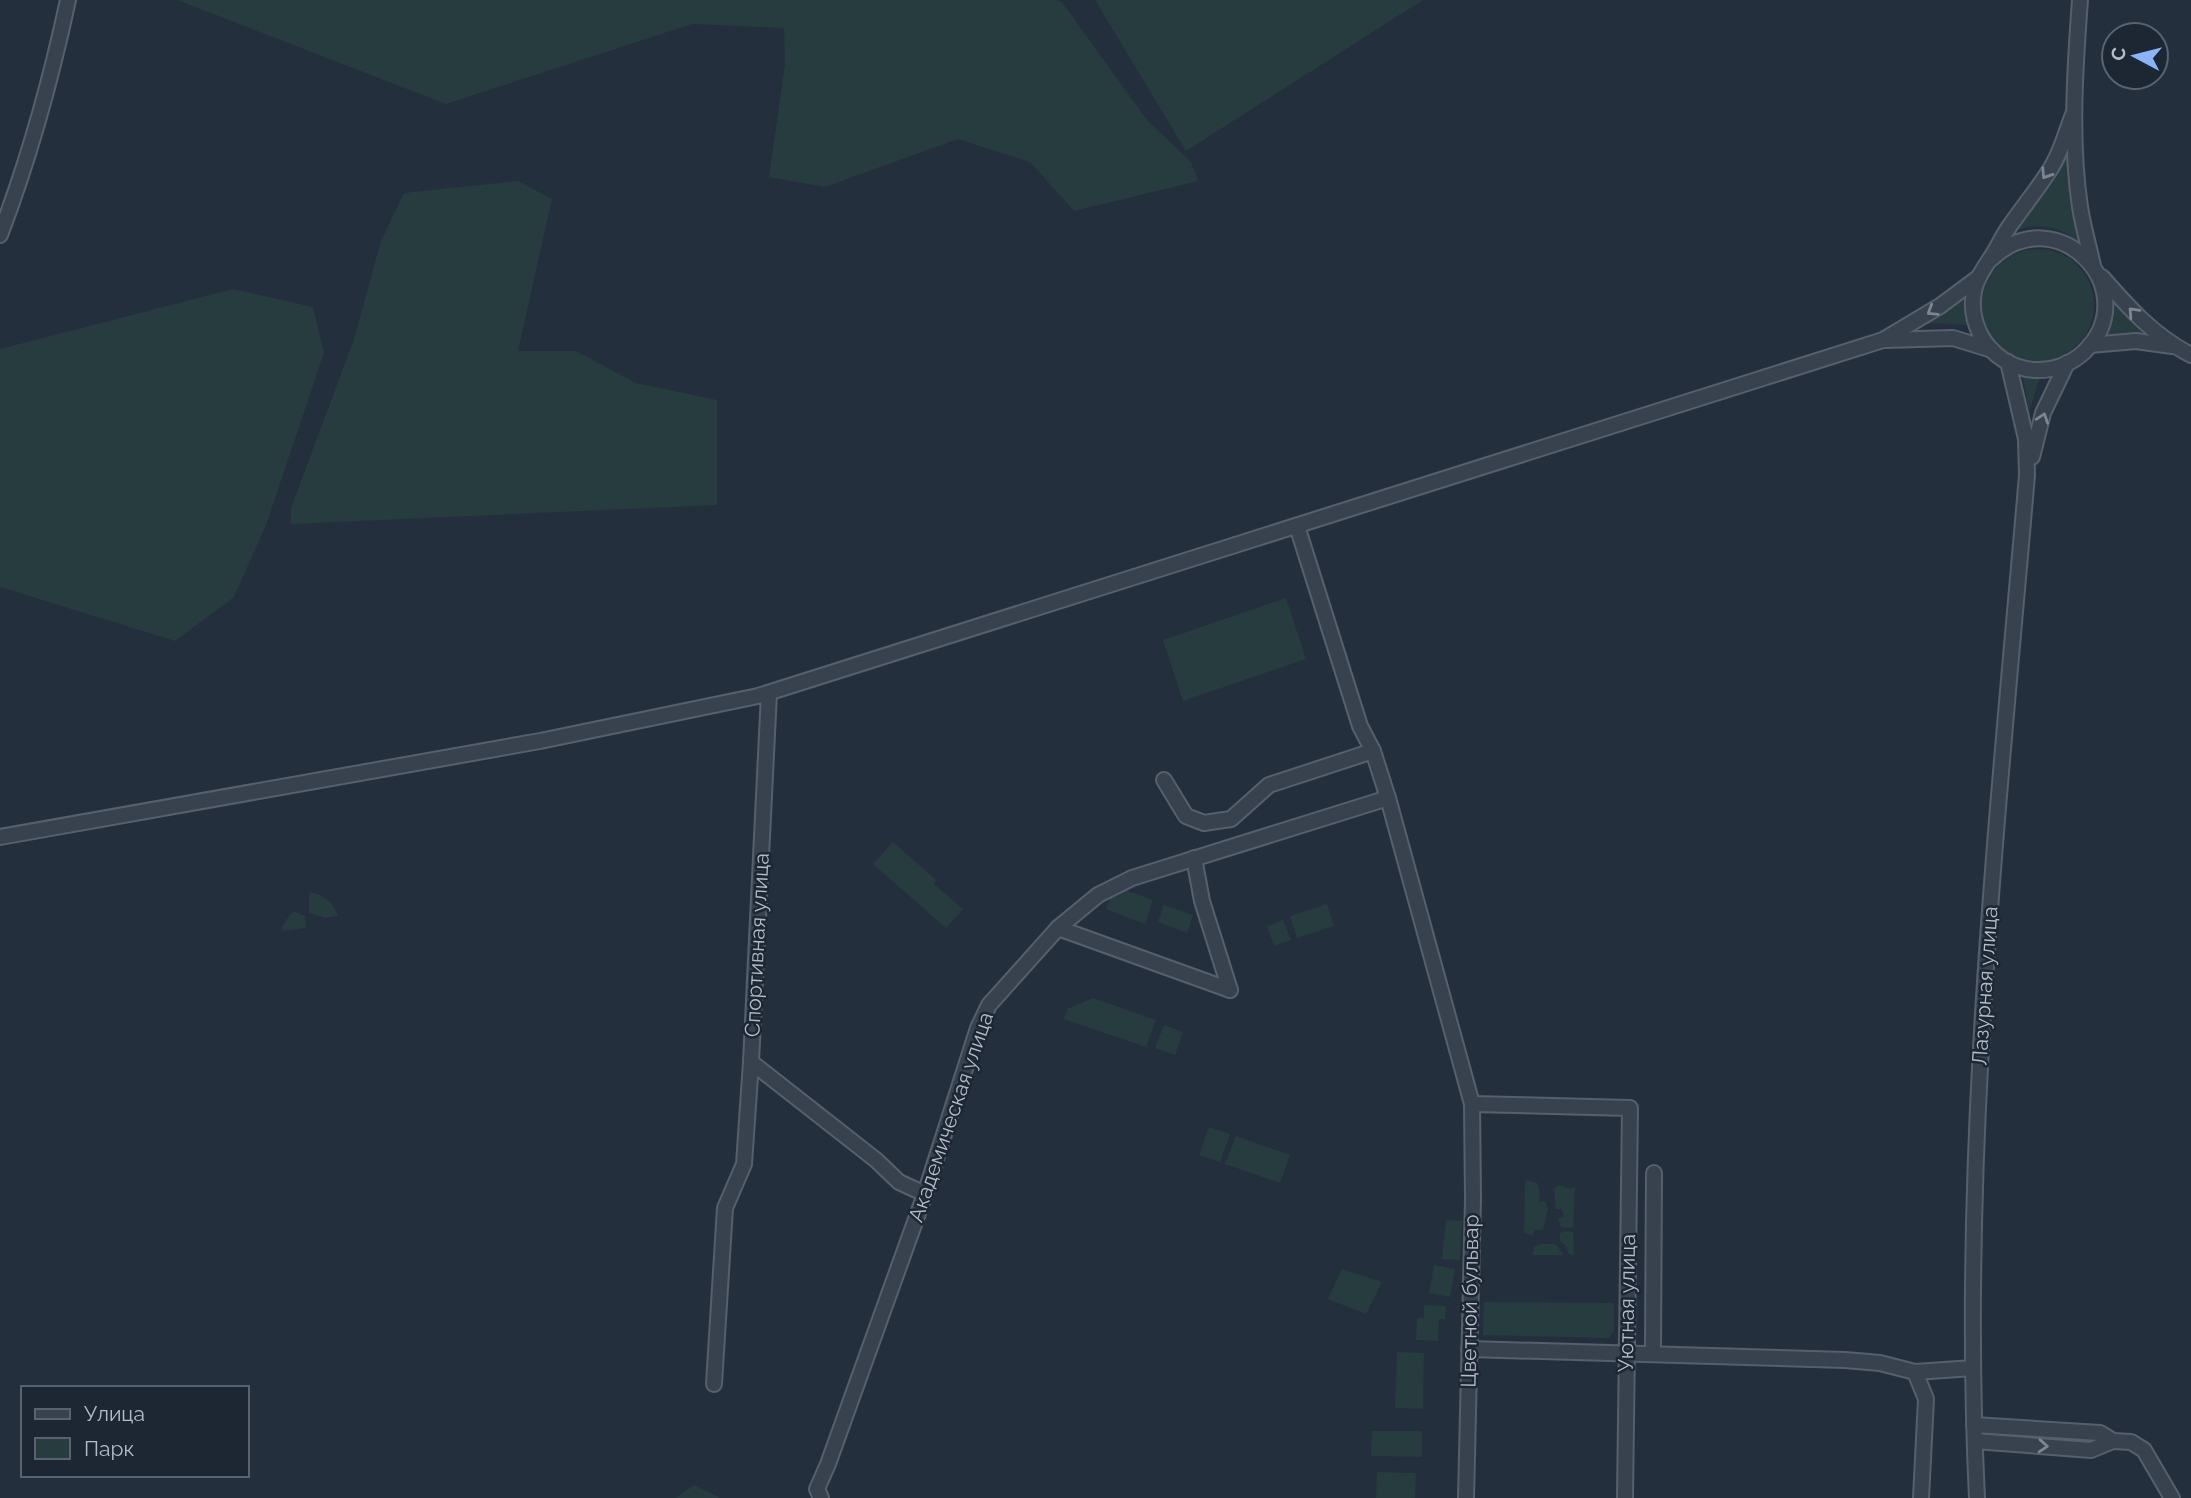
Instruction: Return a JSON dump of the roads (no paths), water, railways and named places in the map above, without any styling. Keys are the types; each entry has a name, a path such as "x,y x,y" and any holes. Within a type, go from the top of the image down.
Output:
{"street":[{"path":"0,235 42,107 68,0"},
{"path":"2074,112 2051,168 2007,230 1979,277 1973,296 1974,316 1980,334 1992,350 2008,362 2038,370 2067,363 2090,345 2100,328 2104,309 2103,289 2095,269 2080,207 2074,112 2080,0"},
{"path":"1990,260 2015,242 2046,238 2075,248 2146,325 2175,347 2191,355"},
{"path":"0,837 540,741 646,721 769,693 1884,340 1940,306 1979,277"},
{"path":"1884,340 1953,338 1992,350"},
{"path":"2090,345 2136,341 2175,347"},
{"path":"2008,362 2026,439 2027,475"},
{"path":"2027,475 2043,413 2067,363"},
{"name":"Лазурная улица","path":"1977,1498 1973,1247 1980,1048 2027,475"},
{"name":"Цветной бульвар","path":"1297,526 1360,726 1373,751 1388,799 1472,1104 1473,1199 1466,1498"},
{"name":"Спортивная улица","path":"769,693 751,1062 876,1160 899,1182 925,1194"},
{"path":"1164,780 1186,816 1204,823 1231,819 1269,785 1373,751"},
{"name":"Академическая улица","path":"821,1498 817,1489 925,1194 982,1016 1011,977 1058,928 1098,895 1132,878 1388,799"},
{"path":"1058,928 1230,990 1202,901 1194,858"},
{"path":"713,1384 725,1208 744,1164 751,1062"},
{"name":"Уютная улица","path":"1472,1104 1630,1108 1625,1498"},
{"path":"1649,1354 1653,1349 1654,1173"},
{"path":"1469,1349 1845,1360 1880,1363 1915,1372 1973,1368"},
{"path":"1915,1372 1926,1399 1921,1498"},
{"path":"1974,1425 2101,1433 2113,1441"},
{"path":"1975,1441 2091,1450 2113,1441 2131,1442 2144,1450 2172,1498"}]}
